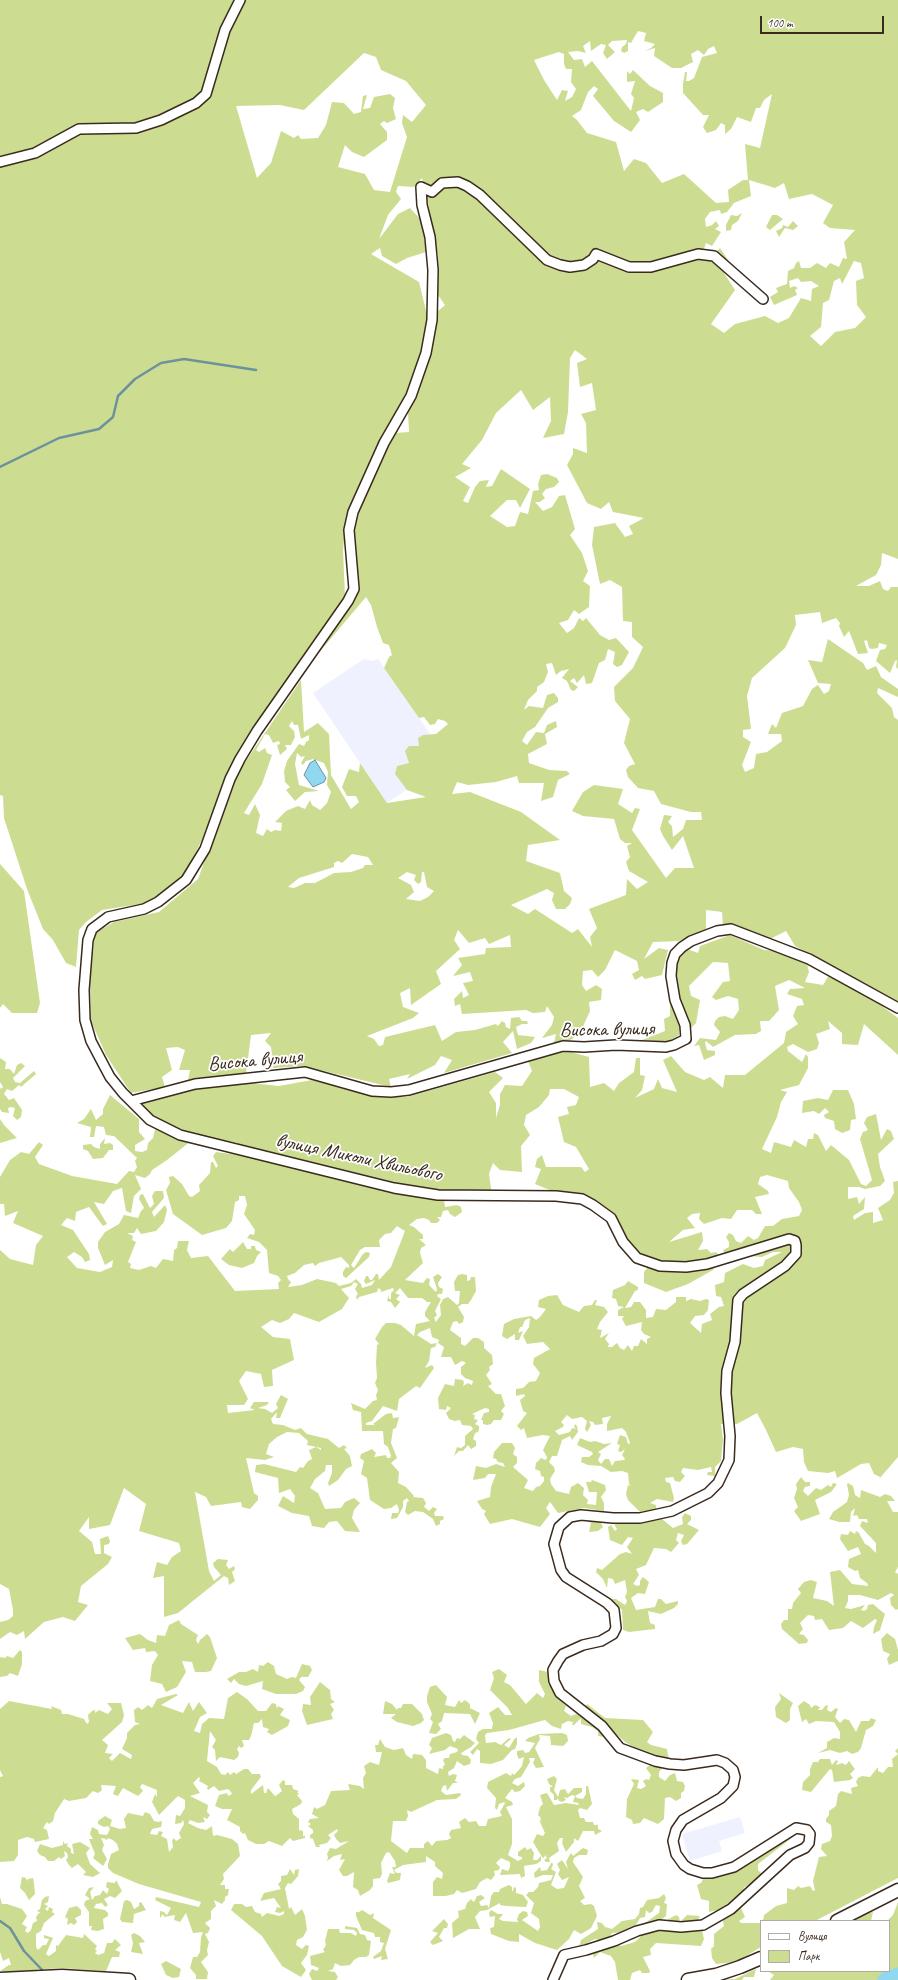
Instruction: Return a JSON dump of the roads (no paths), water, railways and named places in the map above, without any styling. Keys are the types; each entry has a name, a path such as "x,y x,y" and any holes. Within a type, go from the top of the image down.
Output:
{"main road":[{"path":"839,1920 898,1890"},
{"path":"688,1980 716,1975 760,1958"},
{"path":"6,1978 62,1976 129,1980"}],"street":[{"path":"0,162 35,153 79,129 136,128 161,120 196,103 206,94 225,30 240,0"},
{"path":"131,1101 110,1077 92,1041 85,1020 84,990 88,940 92,929 108,916 144,909 158,902 186,880 206,849 230,779 240,759 257,731 348,601 354,588 349,530 353,512 384,443 411,396 426,353 432,320 433,270 430,237 422,205 421,187 432,192 442,183 458,182 467,186 480,194 547,260 560,265 570,267 584,265 593,259 596,254 629,266 651,267 698,254 714,256 764,300"},
{"name":"Висока вулиця","path":"131,1101 194,1084 305,1072 372,1091 390,1092 409,1090 563,1046 584,1047 616,1045 666,1047 674,1045 686,1039 685,1025 675,1000 671,976 672,963 675,954 691,941 717,931 730,929 809,959 898,1008"},
{"name":"вулиця Миколи Хвильового","path":"131,1101 150,1120 180,1135 394,1188 438,1195 556,1196 582,1199 611,1218 623,1242 637,1258 660,1266 686,1267 707,1264 789,1239 795,1241 796,1254 785,1266 742,1294 738,1300 735,1342 727,1371 726,1393 730,1436 729,1460 718,1483 708,1493 672,1511 640,1518 613,1518 581,1515 570,1517 559,1527 554,1544 561,1570 566,1577 607,1602 614,1610 616,1628 613,1634 601,1641 583,1645 563,1654 553,1670 554,1681 560,1693 602,1726 620,1748 655,1761 670,1764 684,1765 717,1760 725,1763 733,1770 735,1777 733,1786 721,1798 683,1820 676,1830 673,1841 676,1854 684,1865 690,1869 703,1873 712,1873 734,1866 796,1828 807,1830 810,1834 810,1843 805,1848 790,1855 731,1909 703,1925 681,1927 659,1925 637,1931 586,1950 564,1955 553,1980"}],"water":[{"path":"315,760 326,778 324,782 313,787 304,775 310,763"}],"waterway":[{"path":"0,467 59,438 99,429 113,417 118,396 135,379 161,363 184,359 256,370"},
{"path":"0,1921 10,1928 24,1951 45,1973"},
{"path":"885,1980 898,1975"}]}
